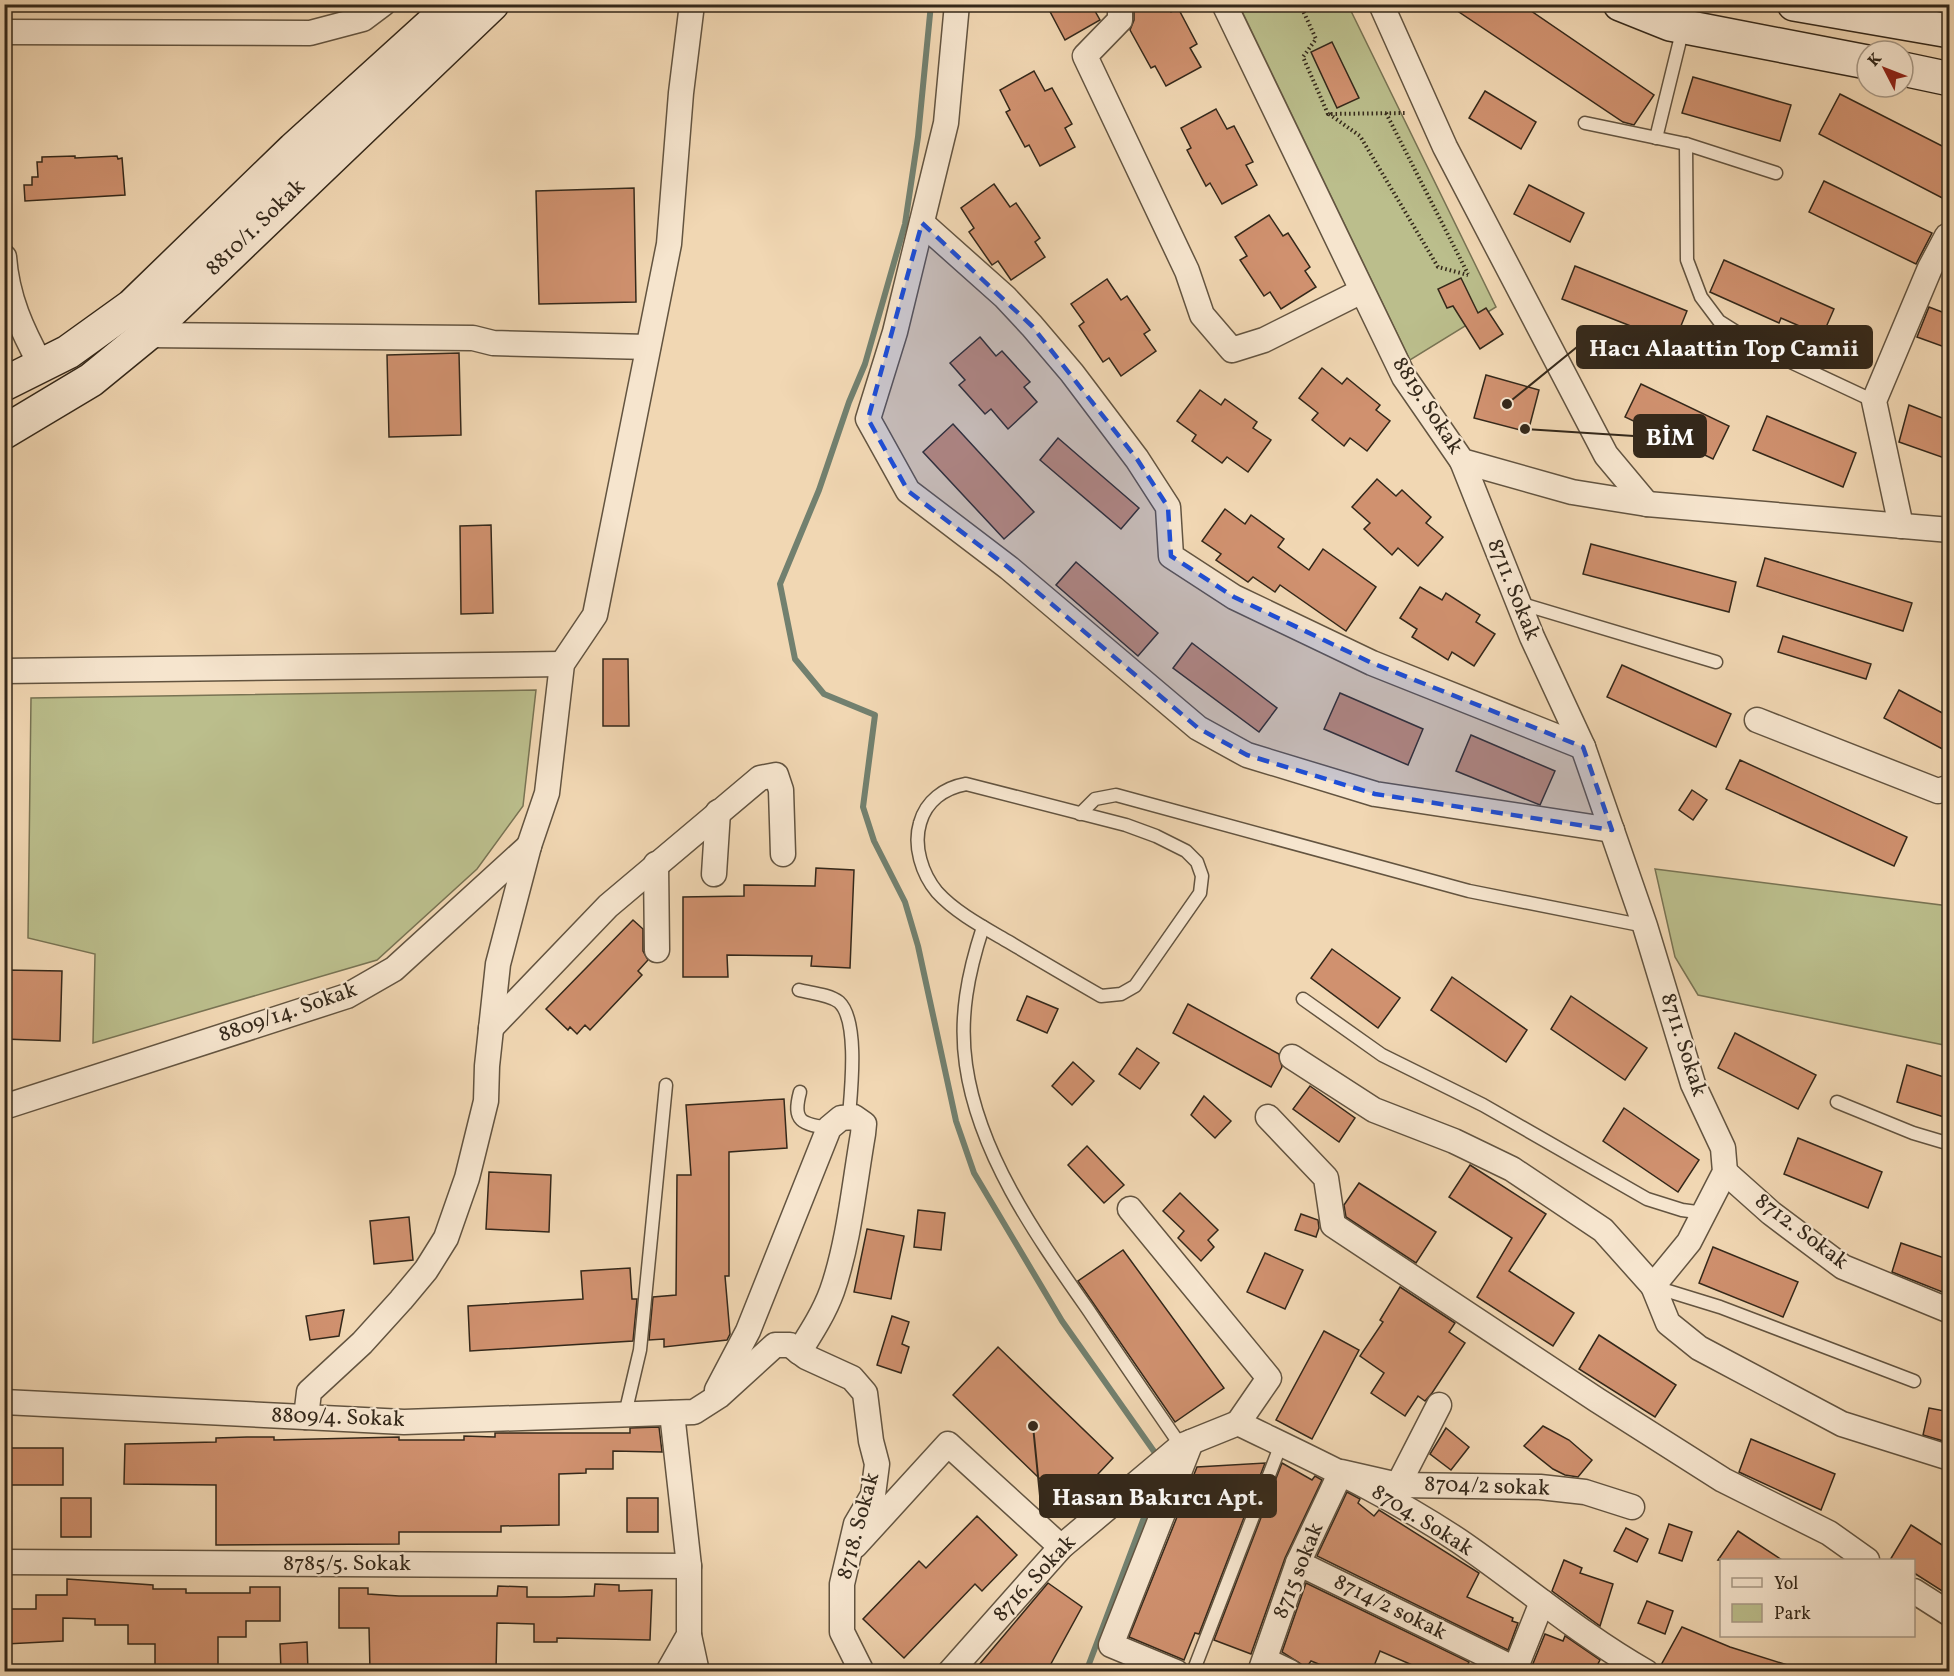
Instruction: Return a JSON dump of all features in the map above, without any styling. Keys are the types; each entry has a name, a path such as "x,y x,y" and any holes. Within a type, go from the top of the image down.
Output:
{"street":[{"path":"4,32 310,33 363,19 383,4"},
{"name":"8810/1. Sokak","path":"4,384 68,352 132,306 294,149 454,4"},
{"name":"8810/1. Sokak","path":"4,432 91,380 146,335 492,4"},
{"path":"306,1417 309,1392 362,1342 426,1270 446,1238 467,1178 486,1101 498,964 529,846 547,793 562,664 595,615 621,496 669,243 681,93 692,4"},
{"path":"957,4 946,123 896,332 868,419 908,491 1009,568 1198,728 1247,755 1375,794 1612,830"},
{"path":"1120,4 1120,20 1085,56 1187,271 1202,315 1232,350 1264,340 1362,291"},
{"name":"8819. Sokak","path":"1224,4 1404,377 1462,461 1572,492 1647,504 1950,530"},
{"path":"1381,4 1429,111 1606,455 1647,504"},
{"path":"1620,4 1683,27 1855,60"},
{"path":"1794,4 1950,31"},
{"path":"1915,72 1950,79"},
{"path":"922,223 1005,297 1032,326 1072,373 1137,459 1168,507 1171,556 1234,597 1372,663 1583,747"},
{"path":"1901,526 1874,401 1930,268 1947,236 1950,237"},
{"path":"4,257 10,298 23,331 41,365"},
{"path":"146,335 473,338 493,343 648,347"},
{"name":"8711. Sokak","path":"1462,461 1518,602 1583,747 1645,926 1693,1084 1723,1148 1725,1172"},
{"path":"4,671 562,664"},
{"path":"1757,720 1938,791 1950,787"},
{"path":"491,1028 608,906 760,778 776,775 781,790 783,854"},
{"path":"714,874 718,812"},
{"name":"8809/14. Sokak","path":"4,1107 347,996 394,969 529,846"},
{"path":"656,864 657,950"},
{"path":"1292,1057 1374,1110 1454,1141 1512,1169 1604,1230 1653,1286 1668,1323 1699,1348 1842,1424 1950,1458"},
{"path":"712,1400 748,1331 829,1128 841,1118 849,1116 861,1121 863,1134 843,1248 832,1292 799,1352"},
{"path":"1268,1116 1326,1178 1333,1225 1597,1400 1723,1480 1829,1533 1866,1559"},
{"path":"1653,1286 1689,1242 1725,1172"},
{"name":"8712. Sokak","path":"1725,1172 1771,1212 1843,1267 1950,1311"},
{"path":"1130,1209 1269,1378 1238,1424 1186,1444 1111,1645 1176,1671"},
{"name":"8718. Sokak","path":"672,1413 694,1412 712,1400 775,1345 790,1345 826,1367 852,1378 865,1393 871,1441 877,1464 873,1495 856,1524 842,1584 842,1632 862,1671"},
{"name":"8809/4. Sokak","path":"4,1402 404,1422 672,1413"},
{"path":"1398,1485 1439,1405"},
{"path":"672,1413 689,1566 689,1635 697,1671"},
{"name":"8704. Sokak","path":"1238,1424 1341,1472 1414,1512 1616,1655 1646,1671"},
{"path":"849,1553 948,1444 1061,1547"},
{"name":"8716. Sokak","path":"950,1671 1061,1547 1186,1444"},
{"name":"8704/2 sokak","path":"1341,1472 1398,1485 1540,1488 1585,1492 1632,1508"},
{"name":"8715 sokak","path":"1262,1666 1298,1563 1341,1472"},
{"name":"8785/5. Sokak","path":"4,1562 689,1566"},
{"name":"8714/2 sokak","path":"1298,1563 1514,1670"},
{"path":"1915,1593 1950,1614"},
{"path":"1514,1670 1542,1602"},
{"path":"668,1671 689,1635"},
{"path":"1262,1666 1290,1671"}],"lane":[{"path":"1656,138 1683,27"},
{"path":"1586,123 1686,144 1776,173"},
{"path":"1686,144 1687,260 1701,297 1719,321 1765,350 1874,401"},
{"path":"1518,602 1716,662"},
{"path":"966,784 1156,836 1186,851 1200,868 1200,893 1140,980 1121,994 1101,996 983,927 945,900 924,870 917,836 923,813 930,803 946,790 966,784"},
{"path":"1080,814 1095,799 1116,795 1469,891 1645,926"},
{"path":"983,927 970,966 963,1014 966,1066 979,1116 1007,1180 1029,1221 1186,1444"},
{"path":"799,990 835,999 844,1009 850,1031 852,1064 849,1116"},
{"path":"1303,999 1382,1055 1483,1106 1647,1199 1682,1210 1704,1213"},
{"path":"625,1414 640,1350 666,1085"},
{"path":"800,1092 796,1108 798,1117 807,1125 829,1128"},
{"path":"1837,1102 1913,1133 1950,1144"},
{"path":"1653,1286 1720,1307 1914,1380"},
{"path":"1193,1671 1281,1444"}],"path":[{"path":"1300,4 1316,39 1303,57 1328,114 1360,136 1438,267 1468,275 1386,114"},
{"path":"1328,114 1429,111"}],"highlighted area":[{"path":"922,223 1032,326 1137,459 1168,507 1171,556 1234,597 1372,663 1583,747 1612,830 1375,794 1247,755 1198,728 1009,568 908,491 868,419"}],"green space":[{"path":"1239,5 1348,5 1496,307 1410,360"},
{"path":"536,690 523,806 477,869 377,960 93,1043 95,954 28,938 31,698"},
{"path":"1655,869 1949,906 1949,1046 1698,995 1675,957"}],"building":[{"path":"1046,4 1091,4 1100,20 1065,40"},
{"path":"1137,4 1167,4 1171,12 1178,8 1197,44 1190,48 1201,67 1166,86 1155,66 1151,68 1130,30 1134,20 1134,6"},
{"path":"1447,4 1521,4 1654,95 1634,125 1623,122"},
{"path":"1332,42 1359,98 1337,108 1311,52"},
{"path":"1034,71 1045,91 1052,88 1072,124 1065,128 1075,147 1040,166 1029,145 1025,147 1006,112 1010,110 1000,90"},
{"path":"1693,77 1791,105 1780,141 1682,113"},
{"path":"1485,91 1536,122 1521,149 1469,118"},
{"path":"1840,94 1950,150 1950,202 1819,134"},
{"path":"1216,109 1227,129 1234,126 1253,162 1246,165 1257,185 1222,204 1210,183 1206,186 1187,150 1191,148 1181,128"},
{"path":"75,156 75,158 117,156 118,159 122,158 125,195 25,201 24,185 32,185 32,177 38,177 37,162 42,162 42,157"},
{"path":"1824,181 1932,233 1916,264 1809,212"},
{"path":"994,184 1010,207 1016,203 1040,238 1035,242 1045,257 1011,280 998,261 992,265 969,232 974,228 961,208"},
{"path":"1529,185 1584,213 1570,242 1514,214"},
{"path":"634,188 636,302 539,304 536,191"},
{"path":"1269,215 1283,236 1288,233 1310,267 1305,271 1316,287 1281,309 1270,292 1264,296 1240,260 1247,256 1235,237"},
{"path":"1724,260 1834,309 1820,341 1802,333 1804,328 1781,318 1779,323 1710,292"},
{"path":"1575,266 1687,311 1674,343 1562,299"},
{"path":"1461,278 1478,313 1486,308 1503,334 1480,349 1453,306 1447,308 1438,289"},
{"path":"1107,279 1121,300 1127,296 1150,330 1144,334 1156,351 1121,376 1109,358 1103,362 1079,326 1084,322 1071,304"},
{"path":"1929,307 1950,315 1950,349 1917,337"},
{"path":"980,337 996,356 1002,351 1030,382 1024,387 1037,402 1008,429 991,409 985,414 959,385 965,380 950,363"},
{"path":"459,353 461,435 389,437 387,355"},
{"path":"1322,368 1342,384 1347,378 1380,405 1376,410 1390,421 1367,451 1350,438 1344,446 1312,420 1318,413 1299,398"},
{"path":"1486,375 1539,390 1528,432 1474,418"},
{"path":"1641,384 1729,426 1713,459 1625,417"},
{"path":"1200,390 1221,405 1225,399 1257,422 1253,428 1271,440 1248,472 1227,457 1222,463 1192,441 1196,435 1177,421"},
{"path":"1909,405 1950,421 1950,460 1899,442"},
{"path":"1767,416 1856,453 1843,487 1753,450"},
{"path":"953,424 1034,512 1004,539 923,452"},
{"path":"1058,438 1139,508 1121,529 1040,460"},
{"path":"1377,479 1396,496 1402,490 1431,517 1426,523 1443,537 1418,566 1398,548 1392,555 1364,529 1370,523 1352,507"},
{"path":"1225,509 1245,524 1251,515 1284,539 1278,547 1309,570 1323,549 1376,587 1346,631 1280,585 1275,592 1253,577 1248,582 1216,560 1221,554 1202,541"},
{"path":"491,525 493,613 461,614 460,526"},
{"path":"1591,544 1736,582 1729,612 1583,574"},
{"path":"1765,558 1912,603 1903,631 1757,586"},
{"path":"1076,562 1158,633 1138,656 1056,585"},
{"path":"1420,587 1442,600 1446,593 1480,615 1476,622 1495,634 1474,666 1452,652 1448,660 1412,637 1417,629 1400,618"},
{"path":"1783,636 1871,664 1866,679 1778,652"},
{"path":"1192,643 1277,708 1259,732 1173,668"},
{"path":"603,659 628,659 629,726 603,726"},
{"path":"1622,665 1731,714 1716,747 1607,697"},
{"path":"1899,690 1950,717 1950,753 1884,718"},
{"path":"1340,693 1423,729 1408,765 1324,729"},
{"path":"1471,735 1555,771 1540,805 1456,771"},
{"path":"1740,760 1907,837 1894,866 1726,789"},
{"path":"1692,790 1707,800 1693,820 1679,810"},
{"path":"816,868 854,870 850,968 811,966 812,956 727,955 728,977 683,977 683,897 744,896 744,885 815,886"},
{"path":"633,920 643,929 643,951 648,960 638,971 642,975 590,1030 585,1025 577,1034 570,1027 568,1030 546,1009"},
{"path":"1332,949 1400,998 1378,1028 1311,978"},
{"path":"6,970 62,971 60,1041 4,1039"},
{"path":"1452,977 1527,1030 1506,1062 1431,1010"},
{"path":"1027,996 1058,1009 1047,1033 1017,1020"},
{"path":"1571,996 1647,1048 1625,1080 1551,1029"},
{"path":"1188,1004 1279,1054 1282,1067 1271,1087 1173,1033"},
{"path":"1735,1033 1816,1075 1798,1109 1718,1068"},
{"path":"1137,1048 1159,1063 1140,1089 1119,1074"},
{"path":"1073,1062 1094,1081 1072,1105 1052,1086"},
{"path":"1907,1065 1950,1079 1950,1119 1897,1102"},
{"path":"1310,1086 1355,1118 1339,1142 1293,1109"},
{"path":"1204,1096 1231,1121 1215,1138 1191,1115"},
{"path":"784,1099 787,1148 729,1152 729,1276 725,1276 730,1334 727,1340 664,1347 664,1339 649,1340 653,1297 676,1295 677,1175 691,1175 686,1105"},
{"path":"1624,1108 1699,1160 1678,1192 1603,1141"},
{"path":"1798,1138 1882,1172 1868,1208 1784,1174"},
{"path":"1087,1146 1124,1185 1104,1203 1068,1165"},
{"path":"1470,1165 1546,1214 1509,1271 1574,1313 1553,1346 1477,1297 1512,1238 1449,1197"},
{"path":"489,1172 551,1175 549,1232 486,1229"},
{"path":"1359,1183 1436,1232 1416,1263 1346,1217 1344,1205"},
{"path":"1180,1193 1218,1230 1208,1240 1214,1247 1201,1261 1178,1238 1184,1231 1163,1211"},
{"path":"918,1210 945,1213 941,1250 914,1247"},
{"path":"1301,1214 1318,1220 1319,1228 1316,1237 1295,1230"},
{"path":"409,1217 413,1260 374,1264 370,1221"},
{"path":"867,1229 904,1236 891,1299 854,1292"},
{"path":"1901,1243 1950,1260 1950,1295 1892,1272"},
{"path":"1713,1247 1798,1282 1783,1317 1699,1283"},
{"path":"1123,1250 1224,1388 1175,1422 1078,1281"},
{"path":"1265,1253 1303,1270 1285,1309 1247,1292"},
{"path":"630,1268 632,1299 637,1299 633,1341 470,1351 468,1306 583,1299 581,1271"},
{"path":"1400,1287 1455,1323 1449,1332 1465,1343 1432,1393 1425,1401 1418,1396 1405,1416 1371,1393 1384,1373 1360,1356 1383,1322 1380,1320"},
{"path":"344,1310 339,1336 310,1340 306,1316"},
{"path":"892,1316 909,1322 902,1344 909,1347 901,1373 877,1365"},
{"path":"1324,1331 1359,1350 1312,1439 1276,1420"},
{"path":"1599,1335 1676,1385 1655,1417 1579,1369"},
{"path":"998,1347 1113,1458 1068,1506 953,1395"},
{"path":"1929,1408 1950,1412 1950,1443 1923,1435"},
{"path":"1543,1426 1569,1440 1592,1460 1578,1477 1565,1475 1553,1469 1524,1446"},
{"path":"659,1427 662,1452 613,1451 613,1469 586,1469 586,1473 559,1474 559,1525 501,1526 501,1532 399,1532 399,1544 216,1545 216,1485 124,1484 125,1444 216,1442 216,1438 247,1437 274,1437 274,1440 399,1437 399,1440 464,1440 464,1436 495,1437 495,1433 630,1433 630,1428"},
{"path":"1446,1428 1469,1447 1451,1470 1430,1454"},
{"path":"1751,1439 1835,1474 1821,1510 1739,1472"},
{"path":"4,1448 63,1448 63,1485 4,1485"},
{"path":"1265,1463 1199,1634 1195,1633 1184,1660 1129,1637 1197,1467"},
{"path":"1282,1463 1312,1480 1315,1476 1322,1480 1285,1558 1251,1654 1214,1640"},
{"path":"1347,1492 1360,1499 1358,1503 1374,1516 1379,1510 1479,1573 1467,1597 1513,1618 1512,1621 1518,1623 1508,1650 1317,1556"},
{"path":"61,1498 91,1498 91,1537 61,1537"},
{"path":"627,1498 658,1498 658,1532 627,1532"},
{"path":"977,1516 1017,1555 982,1591 975,1584 904,1658 863,1619 919,1561 926,1568"},
{"path":"1669,1524 1692,1532 1682,1561 1659,1553"},
{"path":"1911,1525 1950,1550 1950,1596 1915,1574 1915,1559 1891,1559"},
{"path":"1626,1528 1648,1539 1637,1562 1614,1551"},
{"path":"1738,1531 1780,1559 1720,1559 1718,1560"},
{"path":"1564,1560 1582,1568 1580,1573 1613,1584 1600,1626 1552,1591"},
{"path":"67,1579 153,1585 153,1589 186,1589 186,1593 250,1593 250,1587 280,1587 280,1621 246,1621 246,1637 218,1637 218,1671 155,1671 155,1644 128,1644 128,1625 95,1625 95,1619 63,1618 63,1641 6,1644 6,1609 36,1609 36,1595 67,1595"},
{"path":"1048,1583 1082,1607 1047,1671 995,1671 979,1665"},
{"path":"1306,1583 1469,1662 1464,1671 1426,1671 1380,1651 1372,1671 1336,1671 1311,1661 1304,1671 1301,1664 1282,1652"},
{"path":"595,1584 619,1585 619,1591 652,1590 650,1640 557,1638 557,1642 534,1642 534,1624 497,1623 496,1671 370,1671 369,1628 339,1628 339,1588 368,1588 368,1594 399,1596 497,1596 498,1586 527,1587 527,1597 561,1597 594,1596"},
{"path":"1647,1601 1673,1611 1665,1634 1638,1623"},
{"path":"1682,1627 1730,1647 1797,1668 1796,1671 1669,1671 1660,1667"},
{"path":"1545,1634 1563,1641 1565,1636 1600,1660 1594,1671 1530,1671"},
{"path":"307,1642 308,1671 281,1671 280,1644"}],"waterway":[{"path":"931,4 918,137 905,224 865,364 849,402 819,490 780,584 795,659 824,694 875,715 863,807 874,841 905,902 918,946 956,1121 974,1173 1062,1321 1158,1457"},
{"path":"1086,1672 1160,1475"}],"place":[{"name":"Hacı Alaattin Top Camii","path":"1507,404"},
{"name":"BİM","path":"1525,429"},
{"name":"Hasan Bakırcı Apt.","path":"1033,1426"}]}
